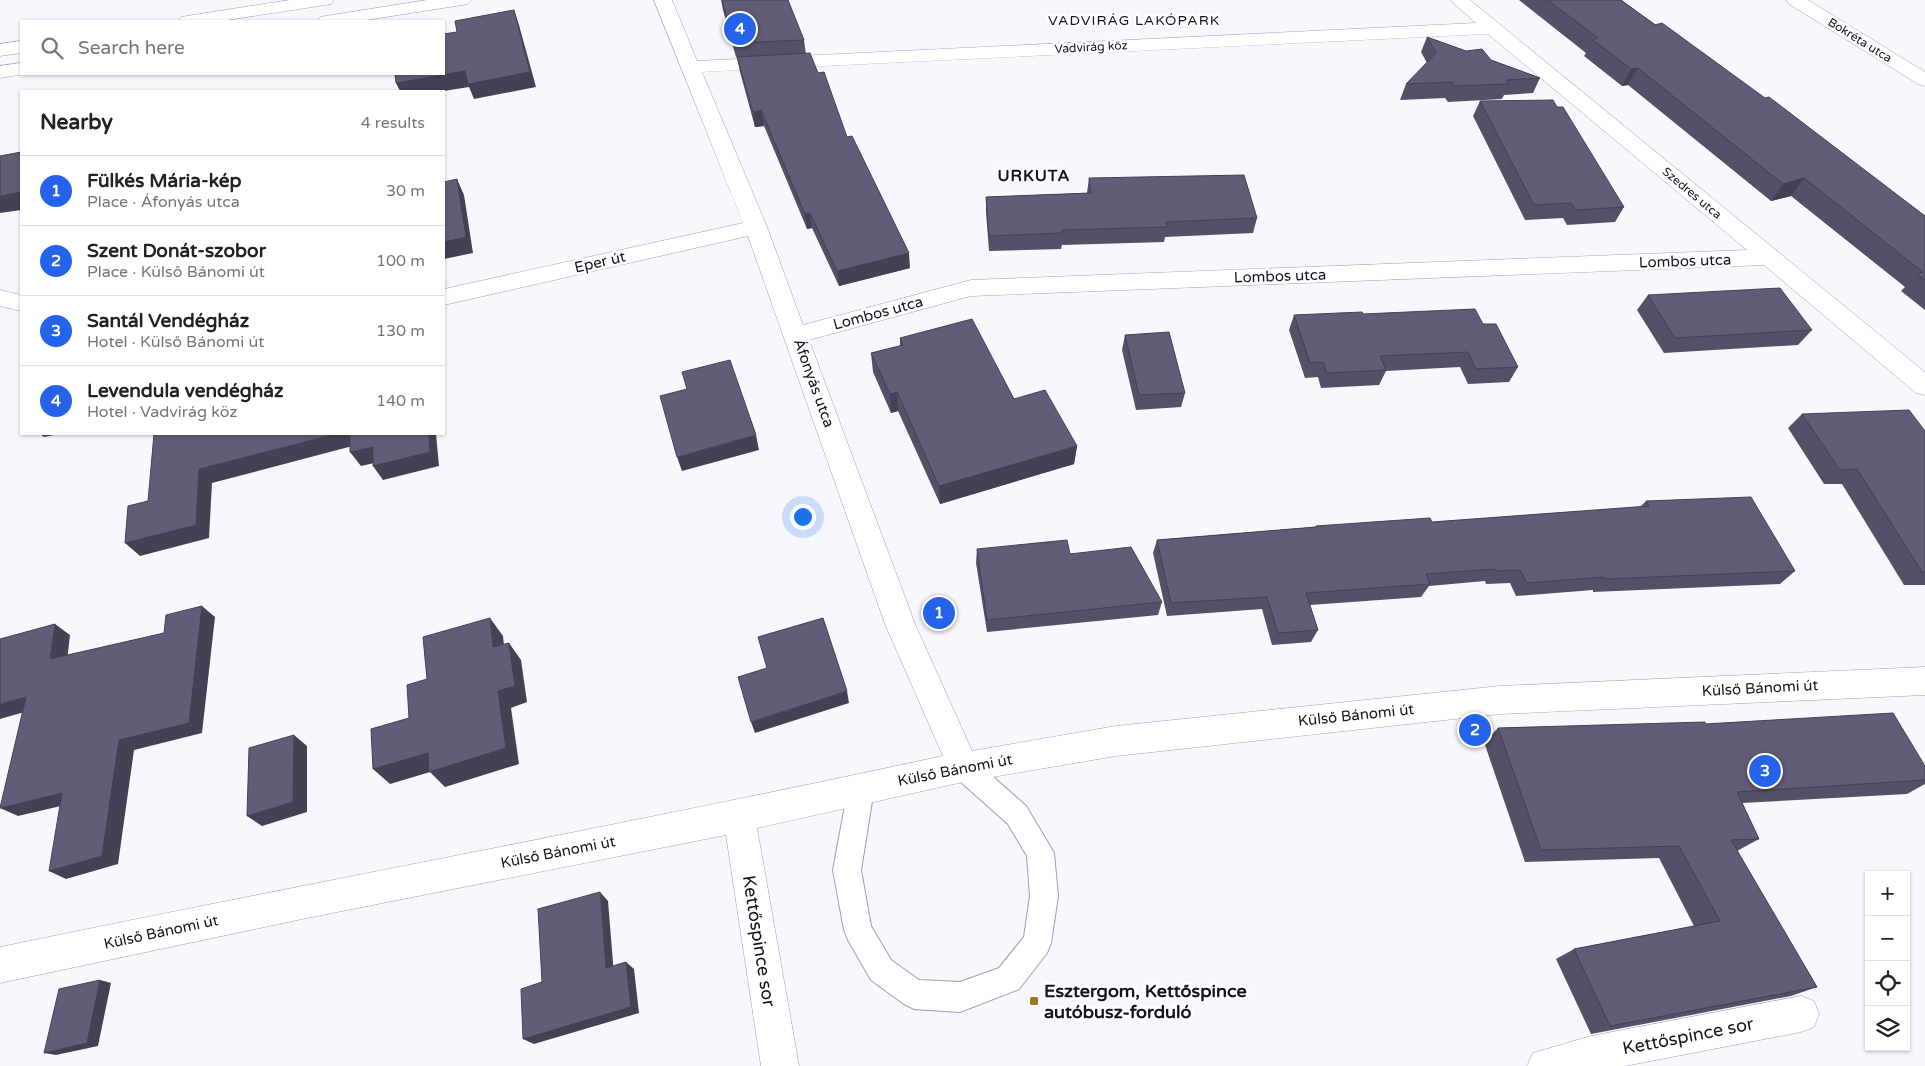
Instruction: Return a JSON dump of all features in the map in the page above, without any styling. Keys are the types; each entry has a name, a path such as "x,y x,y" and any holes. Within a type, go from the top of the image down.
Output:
{"street":[{"path":"194,20 325,0"},
{"path":"332,20 462,0"},
{"name":"Áfonyás utca","path":"662,0 756,227 797,335 900,624 963,767"},
{"name":"Szedres utca","path":"1459,0 1925,386"},
{"name":"Bokréta utca","path":"1795,0 1925,80"},
{"name":"Vadvirág köz","path":"690,67 1493,28"},
{"path":"0,50 20,47"},
{"path":"0,72 20,69"},
{"name":"Eper út","path":"445,297 756,227"},
{"name":"Lombos utca","path":"797,335 972,288 1769,258"},
{"path":"0,298 20,303"},
{"name":"Külső Bánomi út","path":"0,965 317,899 739,816 963,767 1116,741 1500,700 1925,681"},
{"name":"Kettőspince sor","path":"739,816 780,1066"},
{"name":"Kettőspince sor","path":"1546,1066 1591,1054 1801,1014"}],"lane":[{"path":"861,789 848,870 858,930 881,970 914,994 960,997 1009,979 1037,943 1044,896 1040,853 1017,815 963,767"}],"building":[{"path":"722,0 788,0 804,40 734,43"},
{"path":"1548,0 1621,0 1655,25 1662,23 1765,98 1769,97 1925,216 1925,280 1917,274 1923,272 1804,178 1783,184 1638,68 1631,69 1593,40 1598,38"},
{"path":"514,10 530,72 468,84 465,71 445,74 445,34 457,32 455,21"},
{"path":"1427,37 1466,51 1482,49 1491,60 1540,78 1506,80 1509,84 1454,86 1452,82 1406,84 1436,53"},
{"path":"810,53 818,73 824,72 847,137 852,136 909,253 837,271 810,213 805,214 761,110 753,112 737,57"},
{"path":"395,75 442,75 396,83"},
{"path":"1553,100 1557,107 1563,107 1624,207 1576,210 1571,203 1534,205 1480,101"},
{"path":"20,152 20,192 0,196 0,156"},
{"path":"1244,175 1257,218 1166,222 1167,227 1062,230 1063,233 989,236 986,197 1091,193 1089,178"},
{"path":"457,179 466,237 445,242 445,182"},
{"path":"1780,288 1812,330 1675,338 1648,295"},
{"path":"1475,309 1483,324 1496,324 1518,367 1476,369 1468,352 1380,356 1386,370 1327,373 1323,362 1310,363 1294,315 1362,312 1363,314"},
{"path":"972,319 1014,399 1045,390 1077,446 939,486 897,392 890,394 871,353 903,345 900,338"},
{"path":"1169,332 1185,393 1139,395 1125,335"},
{"path":"730,360 756,435 677,457 660,396 687,389 682,372"},
{"path":"1909,410 1925,431 1925,572 1922,572 1857,469 1840,470 1802,414"},
{"path":"154,435 331,435 199,469 196,525 125,543 128,506 148,501"},
{"path":"350,435 429,435 430,452 373,466 373,447 350,452"},
{"path":"1751,497 1795,571 1605,579 1604,577 1527,583 1520,570 1496,571 1495,569 1426,574 1430,584 1306,593 1318,630 1278,633 1267,597 1171,603 1157,540 1430,518 1432,522 1649,506 1646,501"},
{"path":"1067,540 1070,554 1131,547 1162,602 987,620 977,549"},
{"path":"202,606 189,723 119,740 102,856 49,871 62,793 0,808 26,697 0,704 0,639 55,624 50,659 164,633 166,615"},
{"path":"490,618 493,647 509,643 515,686 498,691 506,748 429,772 428,753 373,769 371,729 409,718 407,685 427,679 423,637"},
{"path":"823,618 847,691 751,722 738,677 767,668 758,637"},
{"path":"1893,713 1925,766 1925,780 1737,792 1759,839 1731,840 1817,987 1610,1026 1574,949 1720,921 1679,846 1541,850 1498,728 1705,722 1705,724"},
{"path":"294,735 293,802 247,816 249,748"},
{"path":"600,892 606,968 626,962 631,1007 523,1039 521,989 542,982 538,909"},
{"path":"100,980 87,1043 44,1053 59,989"}],"place":[{"name":"Levendula vendégház","path":"740,29"},
{"name":"Fülkés Mária-kép","path":"939,613"},
{"name":"Szent Donát-szobor","path":"1475,730"},
{"name":"Santál Vendégház","path":"1765,771"},
{"name":"Esztergom, Kettőspince autóbusz-forduló","path":"1034,1001"}],"district":[{"name":"VADVIRÁG LAKÓPARK","path":"1134,20"},
{"name":"URKUTA","path":"1034,175"}]}
